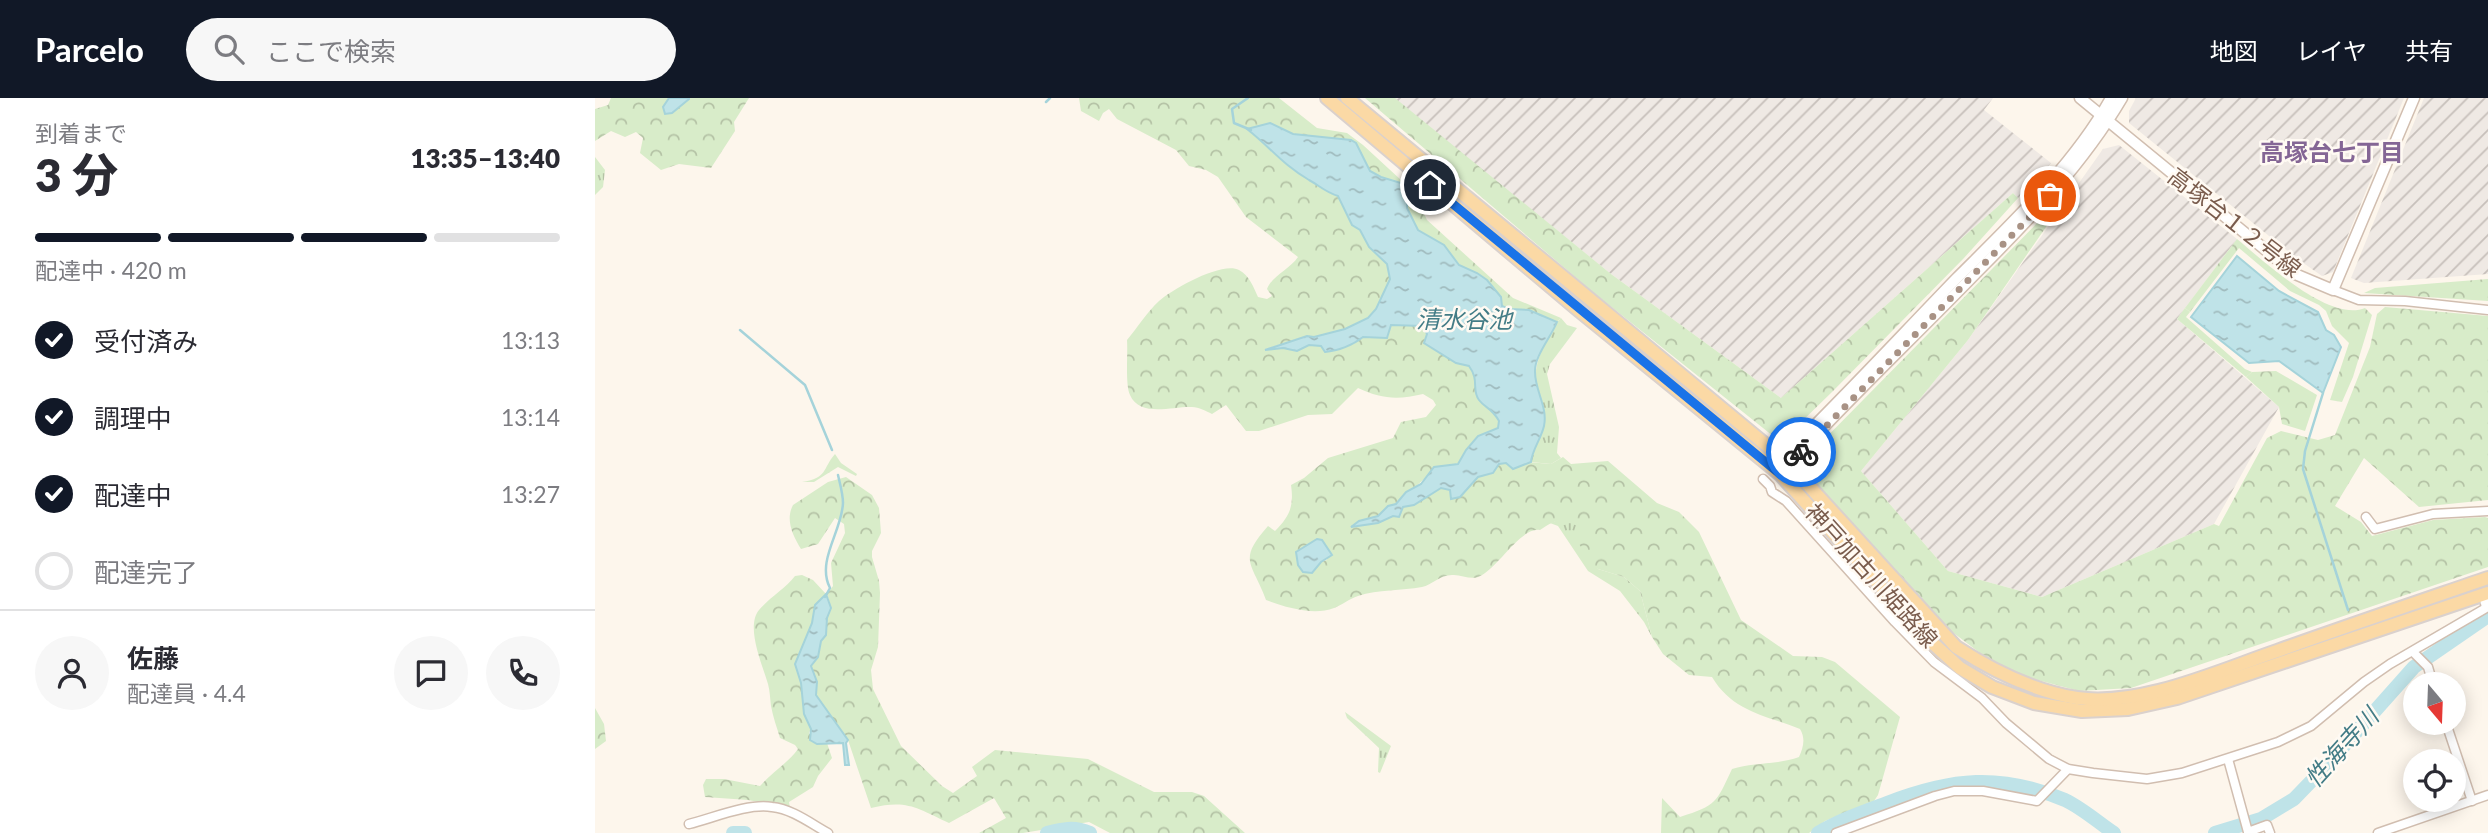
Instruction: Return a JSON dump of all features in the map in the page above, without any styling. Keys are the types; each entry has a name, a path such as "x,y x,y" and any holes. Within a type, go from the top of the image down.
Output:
{"main road":[{"name":"神戸加古川姫路線","path":"1327,98 1576,308 1781,466 1927,638 1960,668 1992,687 2033,703 2082,711 2128,709 2177,698 2485,594"},
{"name":"神戸加古川姫路線","path":"1347,98 1781,466 1956,647 1989,668 2037,688 2078,698 2120,698 2174,686 2488,578"}],"street":[{"name":"高塚台１２号線","path":"2080,98 2295,274 2333,290"},
{"path":"2105,118 2111,98"},
{"path":"1770,486 1781,466 2017,232 2066,178 2105,118 2122,98"},
{"path":"2414,98 2333,290 2359,300 2405,301 2488,310"},
{"path":"1763,479 1772,492 1786,501 1934,662 1982,698 2025,740 2049,759 2068,769 2147,779 2182,774 2278,742 2311,726 2364,682 2415,654 2486,608 2485,594"},
{"path":"2365,517 2375,529 2433,514 2488,511"},
{"path":"2415,654 2429,672"},
{"path":"2450,735 2472,801"},
{"path":"2228,760 2248,832 2267,825 2270,833"},
{"path":"1836,833 1954,791 1983,791 2037,801 2068,769"},
{"path":"2378,833 2488,795"},
{"path":"689,824 755,807 772,807 792,813 828,833"}],"shaded area":[{"path":"1393,98 1993,98 1984,110 2051,163 2018,198 2013,193 1781,398 1611,274"},
{"path":"2136,98 2404,98 2333,272 2322,276 2129,123 2129,111"},
{"path":"2424,98 2488,98 2488,274 2364,283 2351,278"},
{"path":"2119,145 2237,239 2177,319 2279,407 2214,524 2042,597 1948,571 1861,471 1968,340 2103,149"}],"green space":[{"path":"611,98 669,98 663,107 672,113 689,98 749,98 734,122 735,131 711,168 679,164 661,170 640,153 643,138 636,132 625,137 611,131 595,141 595,109 608,105"},
{"path":"1079,98 1279,98 1317,128 1347,133 1363,145 1414,192 1427,220 1513,298 1561,318 1557,322 1529,310 1502,306 1487,280 1459,265 1444,245 1418,230 1407,208 1401,183 1370,171 1356,143 1351,140 1293,134 1270,123 1248,129 1292,169 1338,196 1352,225 1360,230 1369,247 1387,264 1390,279 1376,309 1368,318 1345,329 1314,337 1306,336 1266,349 1284,348 1297,351 1309,345 1321,346 1324,351 1334,350 1363,337 1388,337 1391,325 1423,326 1427,334 1424,343 1469,366 1479,400 1499,421 1498,428 1472,443 1462,461 1424,479 1406,492 1396,504 1388,506 1378,516 1369,518 1363,524 1397,517 1403,507 1414,504 1441,488 1450,490 1450,498 1460,497 1478,477 1491,474 1498,464 1504,462 1512,468 1527,462 1551,464 1563,457 1571,464 1608,461 1657,503 1679,512 1699,532 1741,620 1793,656 1822,657 1835,662 1900,717 1874,801 1825,821 1809,833 1661,833 1662,798 1680,817 1708,806 1718,796 1732,769 1799,757 1803,736 1800,729 1740,705 1720,689 1712,677 1689,675 1663,654 1652,637 1640,591 1624,577 1598,569 1591,563 1574,536 1578,524 1568,520 1549,524 1525,535 1486,573 1478,577 1448,575 1422,587 1366,594 1334,608 1317,611 1299,610 1266,600 1252,569 1250,555 1258,538 1268,526 1275,531 1287,515 1292,499 1291,485 1328,458 1393,438 1401,422 1426,417 1436,405 1423,394 1390,397 1358,388 1332,414 1308,415 1259,431 1246,431 1226,405 1212,414 1195,407 1149,409 1135,402 1130,395 1128,384 1127,340 1159,301 1198,278 1231,268 1246,275 1258,297 1267,299 1272,296 1267,289 1269,284 1298,257 1246,217 1218,177 1206,170 1189,166 1176,150 1117,119 1109,109 1099,121 1081,111","holes":["1316,539 1322,540 1327,560 1321,562 1313,572 1297,564 1298,556"]},
{"path":"1365,98 1395,98 1611,274 1781,398 2013,193 2018,198 1964,258 1792,431 1773,436 1594,293"},
{"path":"595,157 605,170 603,187 595,195"},
{"path":"2056,204 2057,211 1968,340 1861,471 1948,571 2042,597 2214,524 2219,526 2267,438 2281,431 2318,440 2335,435 2370,347 2377,314 2385,307 2488,316 2488,500 2419,507 2364,458 2335,506 2361,522 2372,536 2433,520 2488,518 2488,567 2131,688 2079,691 2030,678 1988,659 1947,628 1799,465"},
{"path":"2237,239 2316,299 2350,310 2365,308 2372,315 2353,377 2342,402 2330,400 2349,343 2332,326 2326,311 2290,291 2239,248 2190,312 2185,308"},
{"path":"2488,279 2488,301 2364,293 2375,288"},
{"path":"2185,308 2190,312 2186,317 2245,369 2252,372 2246,377 2177,319"},
{"path":"1561,318 1567,325 1577,328 1550,364 1547,374 1559,427 1557,453 1561,458 1551,464 1531,462 1544,421 1535,376 1547,339"},
{"path":"2276,371 2317,395 2305,431 2282,424 2279,407 2246,377 2252,372"},
{"path":"835,454 841,463 857,474 856,476 838,467 814,482 802,482 820,475"},
{"path":"846,477 872,495 879,508 881,533 872,551 880,593 878,647 871,670 873,689 901,746 942,786 953,793 977,776 972,767 995,750 1088,759 1154,792 1192,792 1204,796 1245,833 1110,833 1089,822 1023,833 979,833 1006,818 994,798 949,823 911,806 894,804 871,808 848,740 816,695 816,678 811,666 818,657 827,628 831,608 827,594 833,586 831,563 845,533 844,524 835,518 818,544 801,549 790,522 793,505 828,482"},
{"path":"1570,519 1579,524 1598,569 1624,577 1640,591 1652,637 1620,591 1588,571 1558,526 1550,523"},
{"path":"802,575 813,580 826,594 815,605 812,623 795,664 801,683 804,714 811,729 809,733 817,744 827,743 832,758 813,787 789,802 790,808 748,800 705,797 703,785 706,779 724,779 760,786 798,749 780,738 768,684 756,647 754,626 755,617 763,605 795,576"},
{"path":"595,708 604,724 606,741 595,749"},
{"path":"1345,712 1391,746 1380,773 1379,748 1347,718"}],"water":[{"path":"669,98 689,99 672,113 665,114 663,107"},
{"name":"清水谷池","path":"1270,123 1293,134 1351,140 1356,143 1370,171 1401,183 1407,195 1407,208 1418,230 1444,245 1459,265 1487,280 1501,297 1502,306 1529,310 1557,322 1535,366 1545,419 1531,462 1513,469 1506,463 1499,464 1493,473 1478,477 1460,497 1451,499 1450,490 1441,488 1414,505 1403,507 1399,517 1393,516 1378,523 1351,527 1359,521 1378,516 1388,506 1396,504 1406,492 1421,484 1434,467 1458,464 1478,436 1498,428 1499,421 1477,396 1474,376 1469,366 1456,363 1424,343 1427,334 1423,326 1391,325 1387,338 1363,337 1340,349 1325,352 1321,346 1309,345 1297,351 1283,348 1265,350 1307,336 1314,337 1345,329 1368,318 1376,309 1390,279 1387,264 1369,247 1360,230 1352,225 1338,196 1292,168 1247,129"},
{"path":"2237,256 2279,291 2318,312 2326,330 2334,335 2341,347 2323,393 2279,361 2249,363 2191,317"},
{"path":"1317,539 1322,540 1332,555 1321,562 1312,573 1303,572 1298,565 1296,552"},
{"path":"826,594 831,608 827,618 826,635 821,641 818,657 811,666 817,682 816,695 848,740 846,743 849,765 845,765 843,743 817,744 810,740 811,729 804,714 801,683 795,664 812,623 815,605"}],"waterway":[{"path":"1046,102 1050,98"},
{"path":"1248,98 1232,109 1234,123 1251,130"},
{"path":"740,330 805,385 832,450"},
{"path":"2323,393 2305,451 2303,469 2348,610"},
{"path":"825,597 830,588 826,578 828,557 842,514 842,493 838,475"},
{"name":"性海寺川","path":"2215,833 2261,819 2294,799 2414,667 2488,616"},
{"name":"性海寺川","path":"1818,833 1852,816 1911,795 1933,788 1976,782 1997,782 2041,791 2065,800 2114,833"},
{"name":"性海寺川","path":"1047,833 1063,829 1090,833"},
{"name":"性海寺川","path":"733,833 745,833"}],"way so far":[{"path":"1801,452 2050,196"}],"district":[{"name":"高塚台七丁目","path":"2332,151"}],"route":[{"path":"1430,185 1780,474 1801,452"}]}
